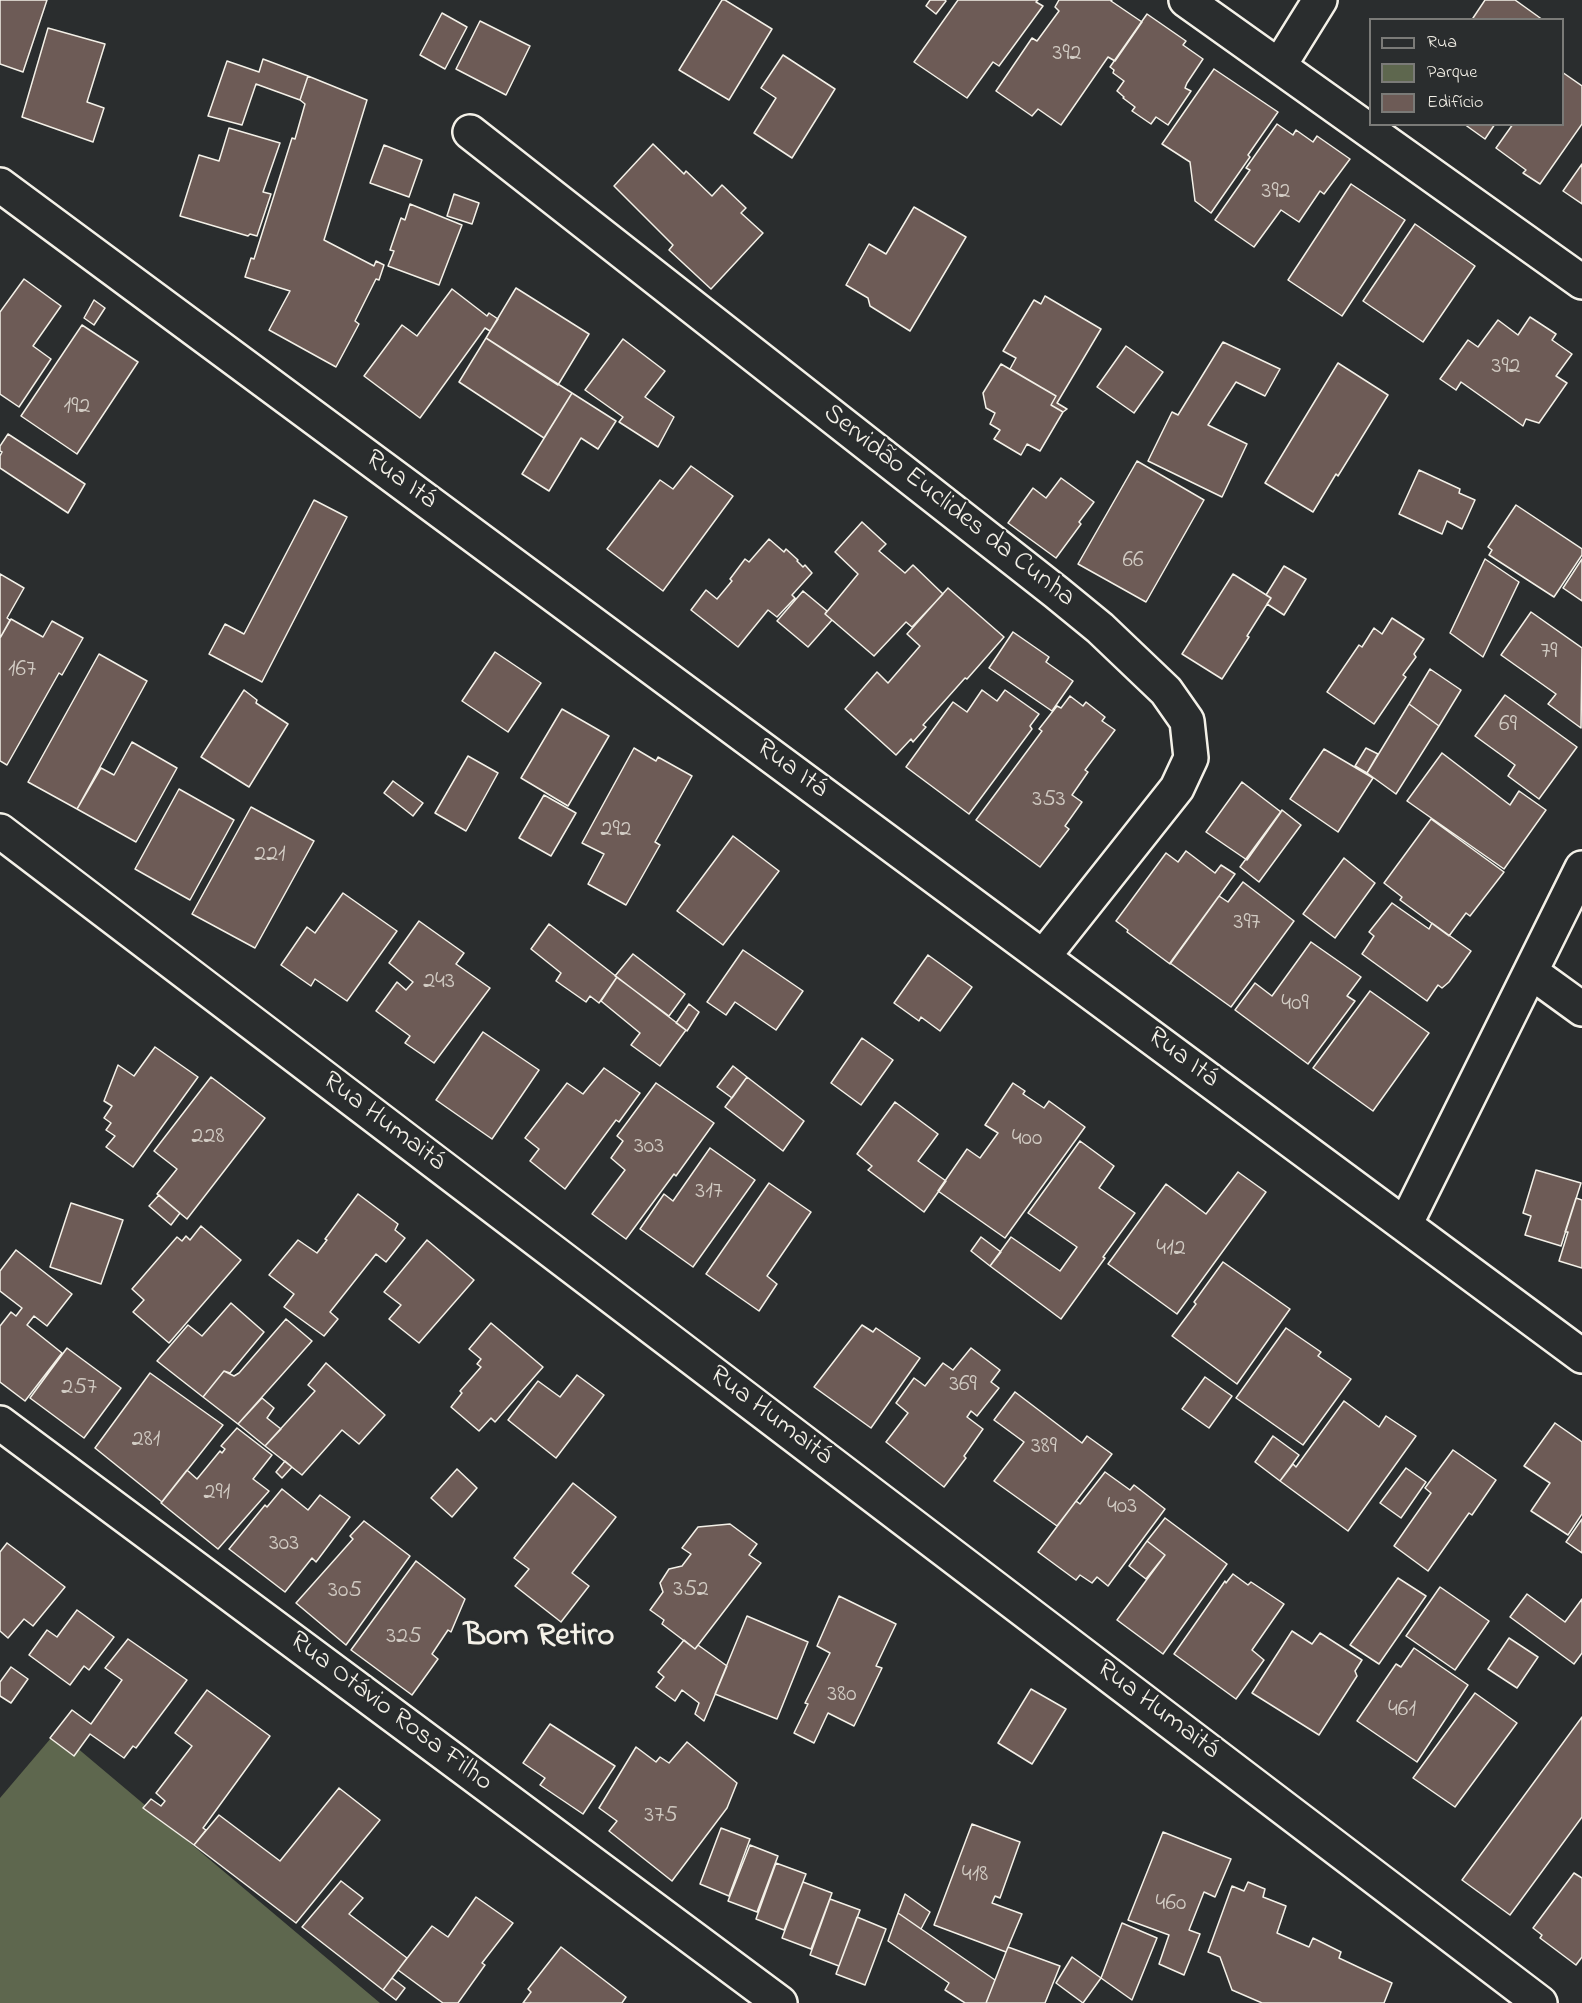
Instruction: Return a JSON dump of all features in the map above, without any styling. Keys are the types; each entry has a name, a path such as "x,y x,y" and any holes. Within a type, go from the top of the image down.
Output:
{"street":[{"path":"1186,0 1582,282"},
{"path":"1279,66 1320,0"},
{"name":"Servidão Euclides da Cunha","path":"470,132 1100,628 1166,691 1187,721 1191,758 1177,788 1043,957"},
{"name":"Rua Itá","path":"0,185 1582,1356"},
{"name":"Rua Humaitá","path":"0,831 1540,2003"},
{"path":"1405,1225 1582,868"},
{"path":"1531,972 1582,1009"},
{"name":"Rua Otávio Rosa Filho","path":"0,1423 780,2003"}],"green space":[{"path":"57,1731 380,2003 0,2003 0,1798"}],"building":[{"path":"0,0 47,0 23,72 0,64"},
{"path":"722,0 772,29 729,100 679,70"},
{"path":"930,0 946,1 936,14 926,6"},
{"path":"958,0 1038,0 1036,2 1043,6 999,66 993,62 967,98 914,62"},
{"path":"1059,0 1112,0 1142,22 1115,61 1108,57 1061,125 1038,109 1032,116 996,91 1032,38 1037,41 1059,11 1055,7"},
{"path":"1485,0 1515,0 1540,18 1473,18"},
{"path":"442,13 467,27 445,69 420,55"},
{"path":"1147,14 1186,41 1183,45 1203,59 1185,88 1191,91 1168,125 1156,117 1151,124 1132,111 1135,107 1117,91 1124,81 1113,73 1114,70 1110,67"},
{"path":"480,21 530,46 506,95 456,69"},
{"path":"48,28 105,44 87,102 104,108 93,142 22,117"},
{"path":"783,55 835,89 792,158 754,133 776,98 761,88"},
{"path":"263,59 308,76 300,100 256,84 242,125 208,116 227,61 259,72"},
{"path":"1214,69 1278,112 1211,213 1195,201 1190,162 1162,144"},
{"path":"1564,73 1582,86 1582,124 1540,184 1523,173 1526,170 1496,148 1512,126 1564,126"},
{"path":"308,76 367,100 324,240 374,266 376,261 384,265 379,280 376,279 355,321 359,324 336,367 269,330 290,291 245,277 251,258 254,259 292,138 295,139 305,104 300,100"},
{"path":"1277,124 1293,135 1296,130 1313,142 1317,136 1350,159 1324,194 1320,191 1299,222 1281,210 1254,247 1215,220 1250,170 1246,168"},
{"path":"1467,126 1494,126 1485,139"},
{"path":"229,128 280,143 263,192 271,194 257,236 250,234 248,236 180,216 199,155 219,161"},
{"path":"653,144 684,174 686,171 712,196 722,185 746,208 741,213 763,233 711,289 669,250 673,245 614,186"},
{"path":"384,145 422,160 409,197 370,183"},
{"path":"1582,164 1582,204 1563,191"},
{"path":"1351,184 1405,220 1342,316 1288,280"},
{"path":"454,194 479,203 472,224 447,216"},
{"path":"410,204 462,225 439,285 388,266 394,251 390,250 401,218 405,220"},
{"path":"914,207 966,237 910,331 870,306 868,298 846,285 869,244 886,254"},
{"path":"1415,224 1475,266 1423,342 1363,301"},
{"path":"24,279 61,306 33,346 51,359 19,407 0,394 0,312"},
{"path":"516,288 589,334 558,385 486,338"},
{"path":"452,289 487,316 489,313 498,319 490,331 485,328 420,418 364,376 402,325 417,336"},
{"path":"1045,296 1101,329 1057,403 1067,409 1063,412 1051,405 1056,396 1010,369 1016,358 1003,351 1034,300 1041,304"},
{"path":"94,300 105,308 94,325 84,318"},
{"path":"1530,317 1556,334 1552,340 1572,354 1556,376 1567,383 1539,423 1526,419 1523,426 1461,382 1456,390 1440,379 1468,340 1478,347 1498,320 1518,335"},
{"path":"82,325 138,362 77,454 21,416"},
{"path":"486,338 572,393 544,438 459,382"},
{"path":"623,339 665,371 645,397 674,417 658,447 619,422 623,417 585,390"},
{"path":"1223,342 1280,369 1265,396 1236,382 1208,425 1247,444 1222,497 1148,461 1172,412 1178,415"},
{"path":"1126,346 1163,372 1134,413 1097,387"},
{"path":"1338,363 1388,395 1313,512 1265,483"},
{"path":"1001,364 1056,396 1051,405 1063,412 1040,451 1027,444 1021,455 994,439 1000,430 990,424 995,413 986,408 983,393"},
{"path":"572,393 616,421 598,449 581,438 549,491 522,474"},
{"path":"8,434 85,484 68,513 0,468 2,452 0,446"},
{"path":"1137,461 1204,500 1146,602 1078,564"},
{"path":"691,466 733,496 663,591 607,549 660,480 673,489"},
{"path":"1419,470 1460,489 1459,493 1475,500 1462,529 1447,521 1442,534 1399,514"},
{"path":"1061,478 1094,502 1056,558 1008,523 1033,488 1046,498"},
{"path":"314,500 347,517 262,682 209,654 225,624 244,634"},
{"path":"1516,505 1582,549 1582,555 1554,597 1489,555 1492,550 1488,547"},
{"path":"862,522 886,544 879,551 905,573 913,565 943,594 912,627 906,622 874,656 825,614 858,574 835,552"},
{"path":"769,539 784,552 786,549 812,573 792,595 795,598 777,617 768,610 738,647 691,610 706,590 717,599 732,581 730,579 745,559 749,562"},
{"path":"1485,559 1519,582 1483,657 1450,633"},
{"path":"1582,559 1582,601 1563,588"},
{"path":"1284,566 1306,579 1284,615 1267,604 1271,598 1266,595"},
{"path":"0,574 24,588 7,618 10,620 0,638"},
{"path":"1233,574 1271,598 1222,679 1182,654"},
{"path":"948,588 1004,637 923,725 926,727 913,742 911,739 896,755 845,709 877,672 888,683 920,646 907,634"},
{"path":"803,591 827,611 825,614 832,620 808,647 777,621"},
{"path":"1531,612 1582,648 1581,728 1548,704 1556,694 1501,655"},
{"path":"1392,618 1424,639 1414,654 1416,657 1403,675 1406,677 1374,724 1327,692 1359,645 1362,647 1374,628 1382,634"},
{"path":"11,619 43,637 52,621 83,638 62,675 59,673 7,765 0,761 0,638"},
{"path":"1013,632 1049,657 1046,662 1073,681 1052,711 989,668"},
{"path":"495,652 541,683 508,732 462,701"},
{"path":"99,654 147,681 77,809 28,782"},
{"path":"1430,669 1461,690 1439,726 1409,704"},
{"path":"244,690 257,700 256,703 288,724 249,787 201,757"},
{"path":"982,690 997,701 1005,690 1039,714 1030,726 1032,729 969,814 906,767 953,702 967,712"},
{"path":"1505,695 1577,747 1539,799 1508,776 1515,765 1475,736"},
{"path":"1070,696 1083,706 1086,702 1105,717 1102,721 1115,730 1085,770 1088,772 1072,795 1082,802 1065,826 1069,829 1040,867 976,820 1042,731 1039,729 1057,706 1061,708"},
{"path":"1409,704 1439,726 1396,794 1367,773"},
{"path":"562,709 609,736 568,806 521,778"},
{"path":"132,742 177,768 136,842 77,809 101,768 114,775"},
{"path":"634,748 656,761 658,757 692,776 655,842 660,845 626,905 588,884 604,854 582,843"},
{"path":"1366,748 1378,754 1367,773 1355,766"},
{"path":"1324,749 1373,778 1338,832 1290,799"},
{"path":"1442,753 1510,805 1519,791 1546,810 1504,869 1407,801"},
{"path":"468,756 498,773 466,831 435,813"},
{"path":"393,781 423,803 413,816 384,793"},
{"path":"1242,782 1281,812 1247,860 1206,832"},
{"path":"179,789 234,820 190,900 135,869"},
{"path":"544,795 576,813 551,856 519,838"},
{"path":"251,807 314,841 255,948 192,914"},
{"path":"1282,810 1301,825 1259,882 1240,867"},
{"path":"1431,819 1504,872 1470,916 1466,913 1449,936 1400,900 1402,897 1384,883"},
{"path":"733,836 779,871 723,945 677,911"},
{"path":"1186,851 1215,873 1221,865 1235,874 1170,964 1116,921 1166,853 1178,862"},
{"path":"1344,858 1375,883 1335,938 1303,914"},
{"path":"1243,882 1294,921 1231,1007 1170,963 1219,896 1228,902"},
{"path":"343,893 397,931 347,1001 315,979 311,986 281,965 307,927 315,933"},
{"path":"1392,903 1429,929 1432,923 1471,951 1449,982 1442,988 1438,985 1427,1001 1362,954 1374,936 1369,932"},
{"path":"419,921 464,953 456,964 490,988 434,1063 405,1043 410,1036 376,1011 397,982 406,990 413,982 389,963"},
{"path":"549,924 617,977 599,1003 590,996 586,1002 556,981 561,973 531,949"},
{"path":"1311,942 1361,977 1347,996 1355,1001 1308,1064 1235,1010 1255,983 1272,996"},
{"path":"743,950 803,991 776,1030 735,1002 726,1015 707,1002"},
{"path":"633,954 685,994 669,1016 615,976"},
{"path":"928,955 972,987 940,1031 921,1017 919,1021 894,1003"},
{"path":"617,977 686,1030 660,1066 631,1045 640,1033 601,1001"},
{"path":"1370,991 1429,1033 1373,1111 1313,1068"},
{"path":"689,1004 699,1012 687,1031 676,1023"},
{"path":"483,1032 539,1070 492,1139 436,1100"},
{"path":"862,1038 893,1060 861,1105 831,1083"},
{"path":"155,1047 198,1077 133,1167 106,1147 115,1136 106,1130 111,1123 104,1118 112,1106 104,1101 118,1065 134,1076"},
{"path":"733,1066 747,1077 732,1098 717,1087"},
{"path":"604,1068 640,1093 619,1122 616,1120 565,1189 530,1161 539,1149 525,1138 567,1083 583,1094"},
{"path":"211,1077 265,1118 187,1219 157,1194 177,1169 154,1151"},
{"path":"747,1077 804,1121 783,1151 725,1107"},
{"path":"656,1083 714,1123 626,1239 592,1214 625,1170 611,1158 623,1141 617,1136"},
{"path":"1013,1083 1025,1091 1023,1094 1044,1108 1049,1101 1085,1127 1005,1238 938,1191 967,1149 980,1158 998,1133 985,1125"},
{"path":"895,1102 938,1134 918,1161 946,1181 924,1212 868,1170 872,1166 857,1154"},
{"path":"1080,1141 1114,1166 1099,1188 1135,1213 1061,1319 990,1266 1011,1237 1060,1271 1077,1247 1028,1213"},
{"path":"710,1148 755,1180 693,1267 640,1229 664,1194 673,1201"},
{"path":"1536,1170 1581,1183 1561,1246 1525,1235 1531,1216 1523,1213"},
{"path":"1238,1172 1266,1192 1177,1314 1108,1264 1166,1184 1206,1214"},
{"path":"769,1183 811,1212 767,1276 777,1284 759,1311 706,1274"},
{"path":"358,1194 398,1224 395,1230 405,1238 386,1262 376,1254 330,1312 338,1319 324,1336 284,1307 294,1294 269,1275 298,1240 317,1253"},
{"path":"159,1195 180,1213 171,1225 149,1206"},
{"path":"1576,1198 1582,1200 1582,1268 1559,1261"},
{"path":"71,1203 123,1220 101,1284 50,1267"},
{"path":"201,1226 241,1260 169,1343 133,1312 144,1300 132,1289 177,1237 182,1241 186,1236 190,1240"},
{"path":"981,1237 1001,1252 990,1266 971,1251"},
{"path":"427,1240 474,1280 419,1343 389,1319 401,1305 384,1292"},
{"path":"16,1250 72,1294 47,1326 34,1316 27,1325 62,1353 25,1401 0,1382 0,1326 11,1312 16,1316 22,1308 0,1291 0,1271"},
{"path":"1223,1262 1290,1309 1237,1384 1172,1336"},
{"path":"231,1303 264,1332 230,1373 224,1371 203,1397 157,1361 188,1325 202,1336"},
{"path":"286,1319 312,1341 238,1424 203,1397 224,1371 234,1376 239,1373"},
{"path":"491,1323 543,1367 495,1422 491,1418 479,1431 451,1407 462,1393 460,1391 481,1367 477,1364 481,1359 469,1349"},
{"path":"862,1325 873,1332 876,1328 920,1358 871,1428 814,1387"},
{"path":"1286,1328 1321,1352 1318,1356 1351,1379 1303,1445 1236,1398"},
{"path":"67,1348 121,1388 84,1438 30,1398"},
{"path":"971,1348 1000,1370 991,1382 999,1388 977,1416 971,1411 967,1417 983,1429 964,1456 966,1458 944,1487 886,1442 908,1413 896,1403 914,1378 925,1386 943,1363 953,1370"},
{"path":"326,1363 385,1415 359,1444 342,1430 302,1475 265,1446 315,1391 308,1385"},
{"path":"150,1373 223,1425 162,1502 95,1448"},
{"path":"577,1375 604,1395 556,1458 508,1420 538,1381 560,1397"},
{"path":"1205,1377 1232,1396 1209,1428 1182,1409"},
{"path":"1015,1392 1082,1443 1087,1436 1112,1454 1057,1526 994,1481 1024,1442 994,1420"},
{"path":"262,1398 274,1408 267,1418 281,1429 265,1446 238,1424"},
{"path":"1344,1401 1379,1427 1386,1416 1416,1436 1348,1531 1280,1481 1293,1464 1296,1467"},
{"path":"1555,1423 1582,1442 1582,1514 1568,1535 1531,1511 1550,1483 1524,1466"},
{"path":"237,1428 272,1455 253,1479 269,1491 218,1549 161,1503 187,1470 197,1479 220,1451 222,1453 225,1449 221,1446"},
{"path":"1273,1436 1299,1455 1280,1481 1255,1462"},
{"path":"1453,1450 1496,1480 1472,1515 1469,1513 1428,1571 1394,1546 1431,1493 1425,1488"},
{"path":"285,1461 292,1467 282,1478 276,1472"},
{"path":"1406,1468 1426,1482 1401,1518 1380,1503"},
{"path":"457,1469 477,1488 452,1517 431,1498"},
{"path":"1105,1472 1130,1490 1134,1485 1165,1509 1108,1586 1097,1577 1092,1583 1080,1575 1076,1580 1038,1552 1076,1501 1080,1504"},
{"path":"573,1483 616,1517 572,1573 589,1586 561,1622 515,1586 529,1569 514,1558"},
{"path":"282,1489 308,1510 320,1495 350,1517 316,1562 312,1558 285,1592 229,1549 265,1505 267,1507"},
{"path":"1165,1518 1227,1564 1163,1654 1117,1620 1165,1555 1147,1541"},
{"path":"1582,1519 1582,1553 1566,1542"},
{"path":"364,1521 410,1556 346,1645 296,1603 353,1539 350,1536"},
{"path":"730,1524 757,1544 749,1555 761,1563 695,1649 662,1624 664,1620 650,1610 663,1592 660,1583 669,1569 682,1566 691,1554 682,1548 698,1527"},
{"path":"1147,1541 1165,1555 1146,1579 1129,1566"},
{"path":"7,1543 65,1587 33,1626 24,1619 8,1638 0,1631 0,1552"},
{"path":"416,1561 465,1599 451,1632 448,1630 432,1654 438,1659 412,1695 351,1650"},
{"path":"1233,1574 1248,1585 1251,1582 1284,1604 1252,1650 1264,1660 1236,1699 1174,1654 1225,1581 1226,1583"},
{"path":"1398,1578 1426,1596 1379,1664 1350,1645"},
{"path":"1440,1587 1489,1621 1455,1670 1406,1636"},
{"path":"1527,1594 1565,1622 1582,1599 1582,1653 1574,1664 1510,1617"},
{"path":"839,1596 896,1624 876,1666 882,1668 854,1726 828,1713 814,1743 794,1733 808,1704 805,1703 830,1653 817,1646"},
{"path":"77,1610 114,1637 89,1670 84,1666 70,1685 29,1655 47,1630 57,1637"},
{"path":"747,1616 808,1642 777,1719 715,1694"},
{"path":"1292,1631 1312,1644 1320,1633 1362,1660 1355,1671 1357,1676 1319,1735 1252,1693"},
{"path":"1509,1638 1538,1657 1517,1688 1488,1669"},
{"path":"128,1639 187,1680 136,1748 133,1746 124,1758 90,1734 74,1756 50,1738 72,1710 91,1724 122,1680 105,1668"},
{"path":"684,1640 695,1649 698,1645 727,1666 704,1721 695,1714 699,1703 682,1690 675,1701 656,1687 664,1677 658,1672"},
{"path":"1414,1648 1468,1685 1417,1762 1357,1721 1396,1664 1401,1667"},
{"path":"11,1667 28,1679 11,1703 0,1696 0,1682"},
{"path":"1031,1689 1066,1709 1032,1764 998,1743"},
{"path":"207,1690 270,1736 203,1828 206,1830 194,1845 143,1808 151,1799 161,1806 165,1801 156,1793 192,1746 175,1733"},
{"path":"1475,1693 1517,1723 1455,1807 1413,1778"},
{"path":"1582,1717 1582,1817 1510,1915 1462,1880"},
{"path":"550,1724 615,1766 583,1814 540,1785 545,1778 523,1763"},
{"path":"687,1742 737,1783 727,1808 672,1881 609,1831 617,1821 599,1808 636,1747 656,1762 660,1757 669,1763"},
{"path":"339,1788 380,1820 296,1923 194,1845 219,1815 280,1861"},
{"path":"972,1824 1020,1842 1000,1898 995,1896 992,1903 1022,1914 1006,1952 934,1925"},
{"path":"721,1828 750,1839 729,1896 700,1884"},
{"path":"1163,1832 1231,1859 1215,1897 1204,1892 1189,1930 1200,1934 1184,1975 1159,1964 1169,1935 1128,1920"},
{"path":"750,1845 778,1856 757,1912 728,1901"},
{"path":"776,1863 806,1874 784,1930 756,1919"},
{"path":"1574,1873 1582,1878 1582,1957 1576,1965 1540,1938 1542,1935 1533,1928"},
{"path":"341,1881 363,1898 349,1914 407,1958 383,1990 302,1927"},
{"path":"803,1882 832,1893 811,1949 782,1938"},
{"path":"1248,1882 1265,1889 1263,1897 1286,1906 1277,1933 1309,1947 1313,1938 1341,1952 1339,1958 1392,1983 1384,2003 1262,2003 1232,1990 1220,1957 1208,1952 1232,1886 1244,1891"},
{"path":"905,1894 930,1912 921,1929 898,1913"},
{"path":"476,1897 513,1923 482,1963 485,1965 458,2003 443,2003 398,1970 432,1926 448,1937"},
{"path":"830,1899 860,1910 839,1966 810,1955"},
{"path":"898,1913 995,1980 986,2003 965,2003 945,1990 949,1983 888,1941"},
{"path":"857,1917 886,1929 865,1985 836,1974"},
{"path":"1122,1923 1157,1938 1132,2000 1101,1978"},
{"path":"561,1947 626,1997 622,2003 523,2003 531,1992 528,1989"},
{"path":"1008,1947 1060,1966 1045,2003 986,2003"},
{"path":"1072,1957 1101,1978 1083,2003 1056,1983"},
{"path":"392,1978 405,1988 396,2000 383,1990"}],"district":[{"name":"Bom Retiro","path":"539,1639"}]}
